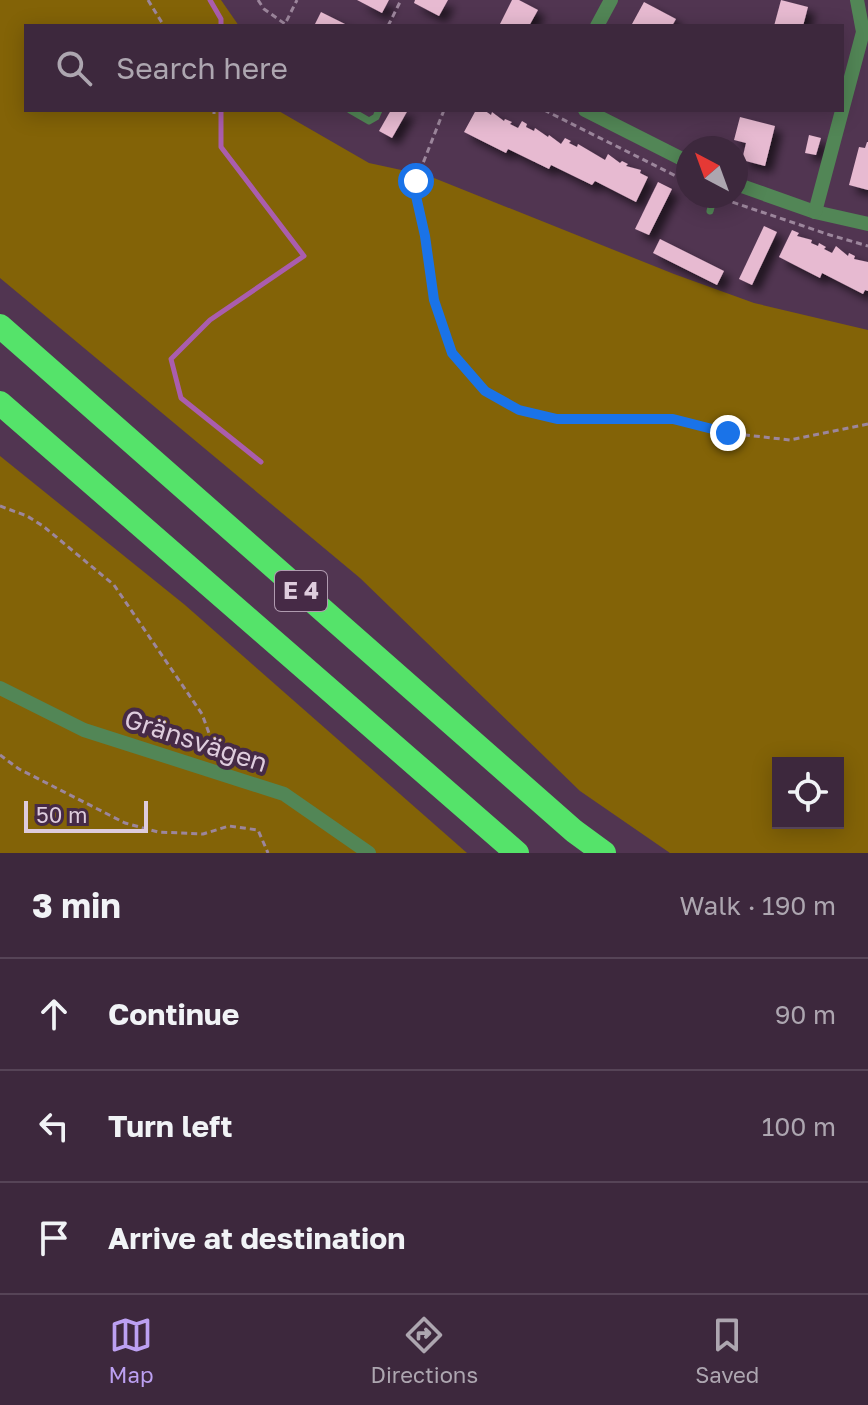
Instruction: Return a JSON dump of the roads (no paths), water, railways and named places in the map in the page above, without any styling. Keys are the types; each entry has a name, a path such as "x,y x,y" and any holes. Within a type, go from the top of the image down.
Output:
{"highway":[{"name":"E 4","path":"0,326 574,831 604,853"},
{"name":"E 4","path":"0,403 517,853"}],"street":[{"path":"598,24 611,0"},
{"path":"844,103 863,32 857,0"},
{"path":"589,112 676,156"},
{"path":"815,212 842,112"},
{"path":"748,188 815,212 868,224"},
{"name":"Gränsvägen","path":"0,688 84,730 284,794 369,853"}],"lane":[{"path":"353,112 369,121 377,112"}],"waterway":[{"path":"210,0 221,24"},
{"path":"221,112 221,147 304,256 210,320 171,359 181,398 261,462"}]}
